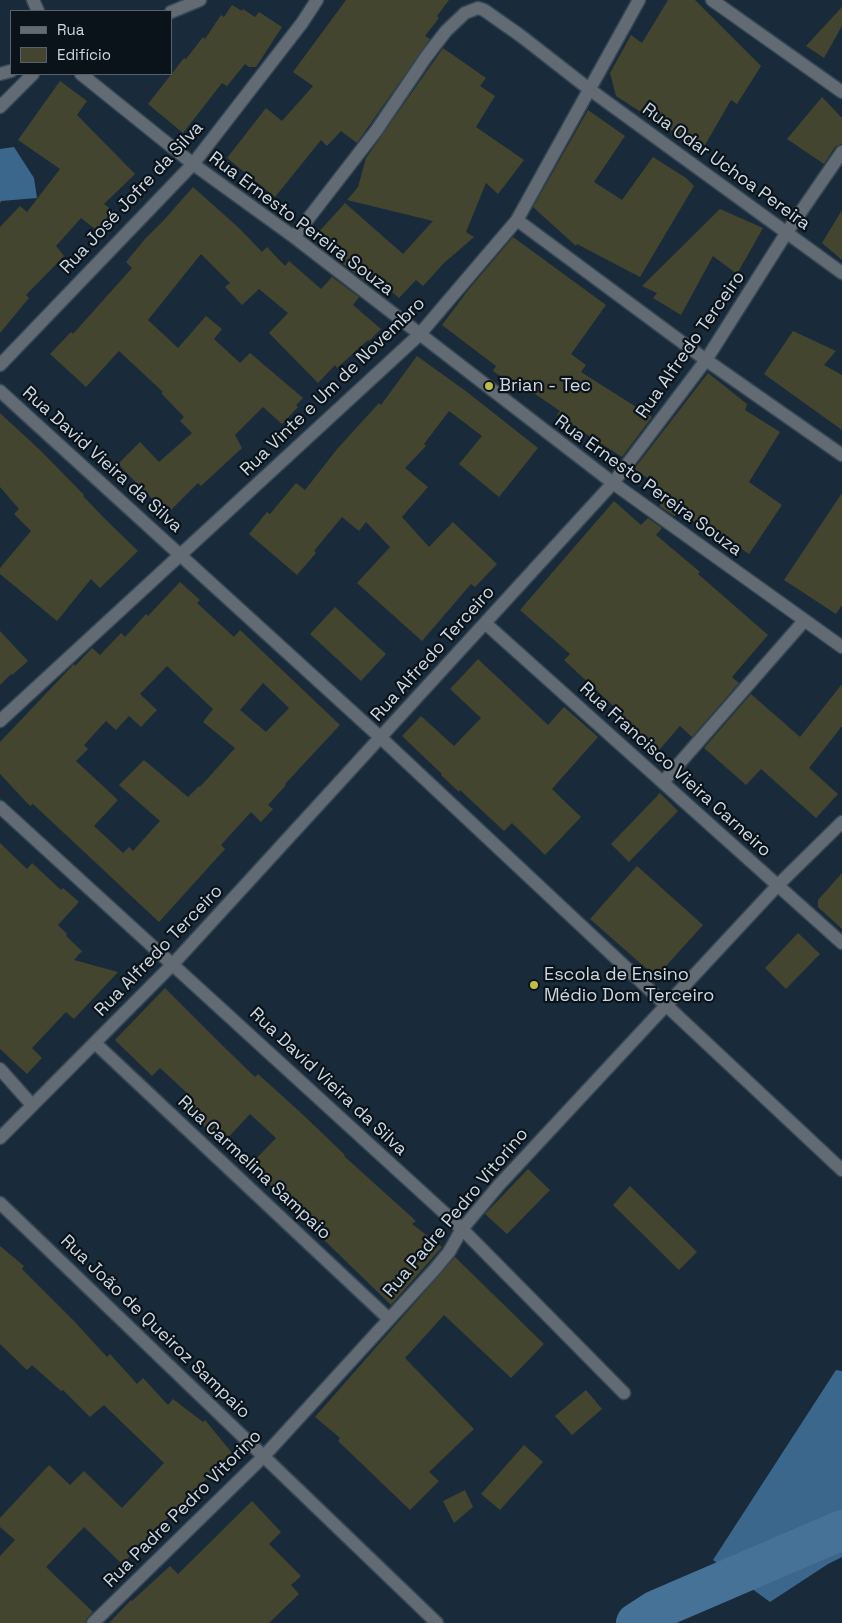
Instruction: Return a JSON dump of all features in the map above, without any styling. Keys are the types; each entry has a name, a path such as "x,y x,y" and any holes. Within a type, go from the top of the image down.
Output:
{"street":[{"path":"172,12 200,0"},
{"name":"Rua José Jofre da Silva","path":"0,365 193,164 302,23 317,0"},
{"name":"Rua Vinte e Um de Novembro","path":"0,721 419,335 517,220 639,0"},
{"path":"712,0 842,92"},
{"name":"Rua Odar Uchoa Pereira","path":"294,237 376,131 426,57 453,23 465,13 478,8 484,10 521,36 589,89 842,273"},
{"path":"0,107 32,75"},
{"name":"Rua Ernesto Pereira Souza","path":"82,75 193,164 294,237 613,483 842,647"},
{"name":"Rua Alfredo Terceiro","path":"0,1138 174,964 613,483 706,360 842,152"},
{"path":"517,220 706,360 842,455"},
{"name":"Rua David Vieira da Silva","path":"0,391 380,738"},
{"path":"663,782 804,621"},
{"name":"Rua Francisco Vieira Carneiro","path":"485,622 842,943"},
{"path":"380,738 842,1170"},
{"name":"Rua David Vieira da Silva","path":"0,807 462,1229 624,1393"},
{"name":"Rua Padre Pedro Vitorino","path":"92,1623 264,1456 449,1252 462,1229 506,1178 778,885 842,822"},
{"name":"Rua Carmelina Sampaio","path":"95,1043 388,1319"},
{"path":"0,1069 32,1105"},
{"name":"Rua João de Queiroz Sampaio","path":"0,1203 437,1623"}],"shaded area":[{"path":"14,147 34,178 37,198 1,201 0,203 0,149"},
{"path":"836,1370 842,1371 842,1557 770,1602 713,1560"}],"building":[{"path":"346,0 449,0 437,16 439,18 425,36 430,39 357,143 341,131 327,146 321,140 275,197 227,158 266,108 282,121 313,86 293,72"},
{"path":"668,0 695,0 761,66 737,104 731,100 702,150 667,128 642,109 641,112 616,96 610,73 631,35 642,43"},
{"path":"232,5 242,11 243,9 255,17 259,12 282,27 256,67 249,67 245,64 227,86 222,83 183,133 148,104 184,58 186,59 203,37 205,39 221,15 224,17"},
{"path":"842,7 842,26 824,58 806,46"},
{"path":"443,48 486,78 480,86 495,96 476,127 524,160 498,194 486,183 466,232 474,237 444,263 423,286 416,280 399,298 376,278 370,285 343,264 346,261 316,235 345,203 403,254 433,221 347,200 358,187 366,158"},
{"path":"60,81 87,101 77,115 135,174 104,204 119,215 103,235 81,218 56,246 64,256 26,295 29,298 0,333 0,227 20,206 27,212 60,169 18,140"},
{"path":"822,97 842,118 842,144 835,147 824,164 787,139"},
{"path":"588,110 625,136 594,182 622,200 653,157 686,178 694,186 640,277 577,244 576,246 533,207"},
{"path":"193,187 239,228 262,252 267,247 285,266 289,261 321,289 332,277 359,297 353,305 381,329 337,368 335,365 318,383 269,333 288,313 259,289 242,305 225,287 230,283 201,254 148,320 178,348 206,316 222,329 214,339 240,363 250,353 303,398 296,405 298,407 282,424 263,407 235,435 242,448 201,486 198,483 167,514 118,464 140,442 159,462 192,433 180,421 184,417 161,393 163,392 119,351 86,387 50,354 71,332 73,334 132,268 126,262"},
{"path":"720,209 763,228 737,274 713,256 681,315 653,298 657,293 642,286"},
{"path":"842,210 842,260 822,243"},
{"path":"513,237 606,305 571,354 586,365 581,372 652,417 622,457 557,415 560,411 519,383 516,387 493,371 496,366 442,325 469,289"},
{"path":"793,331 836,351 824,365 842,375 842,430 764,374"},
{"path":"417,356 467,392 538,448 499,497 459,464 482,436 449,411 424,444 426,446 405,468 428,487 402,517 429,547 453,522 497,564 475,587 471,584 422,641 357,583 390,547 366,522 359,531 342,517 314,551 316,553 297,575 249,534 267,512 270,514 296,483 305,490 338,448 379,403 381,405"},
{"path":"708,373 747,404 745,410 780,432 749,482 782,505 749,554 705,524 702,527 679,511 674,516 659,506 669,495 634,469"},
{"path":"0,413 42,452 138,551 100,588 91,579 57,621 0,574 0,568 31,531 14,514 19,509 0,487"},
{"path":"842,493 842,605 836,614 784,580"},
{"path":"614,501 641,525 648,518 662,528 656,535 700,572 698,574 768,635 732,677 739,683 692,737 680,726 659,750 564,660 570,654 520,610"},
{"path":"180,582 200,600 197,603 234,637 240,630 340,725 268,805 273,809 261,822 251,812 221,845 225,849 159,922 33,804 30,806 0,774 0,742 74,664 75,666 92,648 100,655 121,633 125,637 146,614 148,616","holes":["167,666 213,709 203,722 235,748 200,787 188,797 144,760 119,785 160,821 133,851 129,847 123,853 94,826 118,800 76,761 88,749 84,745 106,721 116,730 129,716 141,727 157,710 140,694","263,683 289,708 266,732 240,710"]},
{"path":"335,607 386,654 361,681 310,634"},
{"path":"0,631 28,661 0,685"},
{"path":"478,659 548,725 564,707 598,737 552,789 581,817 545,855 512,823 504,831 460,790 459,792 402,736 421,716 454,746 481,718 450,689"},
{"path":"842,684 842,726 809,768 838,794 816,818 761,769 746,785 704,748 751,694 800,737"},
{"path":"660,793 678,811 629,862 611,844"},
{"path":"0,843 27,869 32,863 61,890 63,888 79,902 58,925 67,934 66,936 82,951 74,960 118,972 74,1019 66,1012 32,1048 42,1058 27,1074 0,1049"},
{"path":"637,866 703,925 656,977 590,919"},
{"path":"842,873 842,929 818,907 818,900"},
{"path":"798,933 820,954 786,989 765,968"},
{"path":"165,988 255,1077 258,1074 416,1221 412,1224 442,1247 391,1305 322,1238 326,1234 296,1207 294,1208 260,1175 262,1173 252,1163 276,1138 250,1114 222,1144 178,1101 186,1092 160,1068 152,1076 115,1040"},
{"path":"528,1169 550,1190 507,1234 485,1214"},
{"path":"630,1186 697,1252 679,1270 613,1205"},
{"path":"0,1246 24,1266 22,1269 107,1357 110,1354 137,1384 143,1378 168,1405 173,1399 203,1422 205,1420 232,1453 122,1564 84,1527 46,1567 93,1612 85,1623 0,1623 0,1556 15,1540 0,1527 0,1518 49,1465 70,1485 84,1471 122,1508 164,1463 104,1405 90,1417 63,1390 61,1391 32,1365 27,1370 0,1344"},
{"path":"455,1257 544,1344 511,1378 444,1315 405,1358 474,1429 429,1472 439,1481 410,1510 338,1441 340,1438 315,1417"},
{"path":"586,1390 602,1409 572,1435 555,1416"},
{"path":"524,1445 543,1462 500,1510 481,1494"},
{"path":"465,1490 473,1507 454,1523 443,1501"},
{"path":"252,1501 281,1532 269,1544 301,1576 291,1585 299,1594 269,1623 109,1623 131,1600 170,1566 178,1574"}],"waterway":[{"path":"636,1623 656,1610 842,1530"}],"place":[{"name":"Brian - Tec","path":"489,386"},
{"name":"Escola de Ensino Médio Dom Terceiro","path":"534,985"}]}
